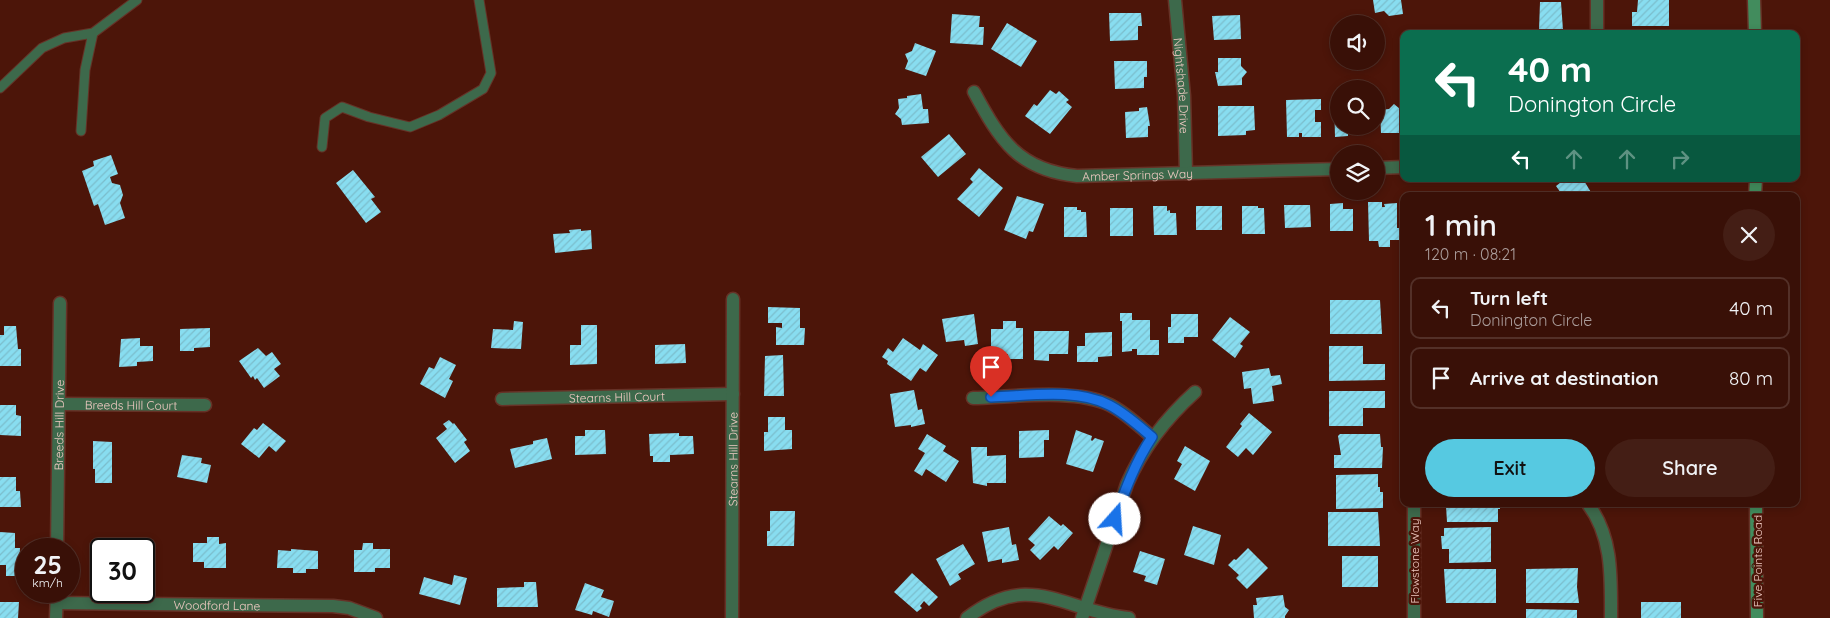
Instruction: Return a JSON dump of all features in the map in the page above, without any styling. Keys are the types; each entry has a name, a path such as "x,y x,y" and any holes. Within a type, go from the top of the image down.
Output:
{"street":[{"name":"Nightshade Drive","path":"1175,0 1184,96 1186,172"},
{"path":"1597,0 1597,30"},
{"path":"1754,0 1755,30"},
{"name":"Amber Springs Way","path":"974,92 996,132 1018,155 1044,169 1064,174 1077,176 1330,169"},
{"path":"1385,168 1400,167"},
{"name":"Stearns Hill Drive","path":"732,618 733,299"},
{"name":"Breeds Hill Drive","path":"57,538 60,303"},
{"path":"1084,613 1127,484 1138,459 1152,437 1177,408 1195,392"},
{"name":"Stearns Hill Court","path":"502,399 732,394"},
{"path":"973,398 1066,395 1087,398 1111,406 1152,437"},
{"name":"Breeds Hill Court","path":"59,404 204,405"},
{"name":"Flowstone Way","path":"1414,507 1414,618"},
{"path":"1594,507 1606,538 1611,569 1611,618"},
{"name":"Five Points Road","path":"1756,507 1757,618"},
{"path":"967,618 980,608 997,601 1023,595 1048,596 1084,613 1129,618"},
{"name":"Woodford Lane","path":"80,598 333,606 349,608 376,618"},
{"path":"56,618 57,603"}],"lane":[{"path":"0,88 42,48 64,38 93,33 137,0"},
{"path":"322,147 325,118 342,107 369,117 410,127 439,115 483,89 491,73 479,0"},
{"path":"81,131 85,70 93,33"}],"building":[{"path":"1373,0 1401,0 1403,14 1389,16 1384,11 1375,13"},
{"path":"1638,0 1669,0 1669,26 1632,26 1632,12 1637,12"},
{"path":"1540,2 1561,2 1563,30 1539,30"},
{"path":"1109,13 1141,13 1142,26 1138,26 1138,40 1110,41"},
{"path":"952,14 980,16 979,27 984,27 983,45 950,43"},
{"path":"1240,15 1241,39 1214,40 1212,16"},
{"path":"1007,23 1037,41 1021,67 991,49"},
{"path":"915,43 936,51 926,76 905,69 908,61 905,54 912,51"},
{"path":"1218,58 1241,58 1241,66 1247,72 1242,78 1242,85 1218,86 1215,72 1218,72"},
{"path":"1114,61 1147,61 1147,77 1144,77 1144,88 1115,89"},
{"path":"1050,90 1056,94 1059,91 1069,100 1066,102 1072,107 1050,134 1025,116 1034,104 1037,106"},
{"path":"921,94 923,109 928,109 929,123 902,125 901,119 895,114 899,108 898,99"},
{"path":"1321,99 1321,110 1315,110 1315,122 1321,122 1321,137 1302,137 1302,133 1299,133 1299,137 1287,137 1286,100"},
{"path":"1394,104 1400,109 1400,133 1385,133 1385,109 1389,109"},
{"path":"1218,106 1254,106 1255,130 1246,131 1246,135 1218,136"},
{"path":"1147,107 1150,126 1148,126 1148,137 1126,138 1125,112 1139,111 1139,108"},
{"path":"949,134 966,154 938,177 921,157"},
{"path":"1335,135 1348,135 1348,136 1335,137"},
{"path":"111,155 118,174 110,177 112,183 120,185 123,195 120,203 125,218 105,225 98,204 94,206 82,171 94,166 93,161"},
{"path":"979,168 1003,188 979,217 957,199 973,182 970,179"},
{"path":"353,170 375,197 371,199 381,212 366,223 336,183"},
{"path":"1561,182 1585,182 1591,192 1560,192 1556,186"},
{"path":"1017,196 1044,204 1033,232 1029,231 1026,239 1004,230"},
{"path":"1368,202 1382,202 1382,207 1385,207 1384,204 1397,203 1397,228 1400,228 1400,240 1390,240 1390,247 1379,247 1378,241 1369,241"},
{"path":"1343,203 1343,209 1353,209 1353,231 1330,231 1330,204"},
{"path":"1284,205 1310,205 1311,227 1285,228"},
{"path":"1153,206 1167,206 1167,211 1170,210 1170,213 1176,213 1177,235 1154,235"},
{"path":"1196,206 1222,206 1222,230 1196,230"},
{"path":"1242,206 1264,208 1265,234 1242,234"},
{"path":"1064,207 1077,207 1077,210 1086,212 1087,237 1064,237"},
{"path":"1110,208 1133,208 1133,236 1110,236"},
{"path":"581,229 581,231 591,230 592,249 555,253 553,234 570,233 569,230"},
{"path":"1330,300 1380,300 1382,334 1330,334"},
{"path":"768,307 800,308 800,328 805,328 804,345 776,345 776,327 782,328 782,323 768,323"},
{"path":"1120,313 1132,313 1132,320 1150,320 1150,340 1159,340 1159,355 1137,355 1137,349 1122,352 1122,321 1120,321"},
{"path":"974,314 978,344 965,346 964,340 946,342 942,319"},
{"path":"1171,314 1198,314 1198,337 1184,337 1184,343 1168,343 1168,327 1171,327"},
{"path":"1230,317 1250,332 1240,344 1243,346 1235,358 1212,340"},
{"path":"514,321 523,322 521,349 491,348 493,329 513,330"},
{"path":"1003,321 1016,321 1016,328 1023,328 1023,359 1008,359 1008,354 991,351 991,329 1003,329"},
{"path":"581,325 597,325 597,364 570,365 570,345 581,345"},
{"path":"4,326 16,326 18,349 21,349 21,366 0,366 0,335 4,335"},
{"path":"210,328 210,347 194,348 194,351 180,351 180,329"},
{"path":"1034,331 1069,331 1068,354 1049,354 1049,361 1034,360"},
{"path":"1112,332 1112,356 1098,357 1098,362 1077,362 1077,346 1085,346 1085,333"},
{"path":"140,338 140,346 153,346 153,361 137,362 137,366 119,367 121,339"},
{"path":"903,338 920,350 923,344 938,355 926,372 920,368 911,381 887,364 888,361 882,357 888,348 893,352"},
{"path":"685,344 686,363 655,364 655,345"},
{"path":"1329,346 1363,346 1363,364 1385,364 1385,380 1329,381"},
{"path":"258,348 266,356 272,352 281,364 274,369 280,376 264,388 257,378 255,380 253,376 251,378 239,361"},
{"path":"783,355 784,396 764,396 765,356"},
{"path":"440,357 456,365 449,379 453,381 445,398 420,384 429,367 434,369"},
{"path":"1269,368 1271,376 1280,375 1282,384 1272,386 1274,401 1253,404 1251,388 1244,389 1242,372"},
{"path":"914,390 918,410 922,409 925,424 911,427 911,425 895,427 890,394"},
{"path":"1329,391 1385,391 1385,408 1363,408 1363,426 1329,426"},
{"path":"0,405 16,405 16,415 21,416 21,436 0,435"},
{"path":"1249,413 1272,432 1253,455 1246,448 1238,457 1226,447"},
{"path":"768,417 785,417 785,430 792,430 792,449 764,451 764,432 768,432"},
{"path":"449,420 454,423 467,440 464,442 470,451 455,463 436,438 447,429 443,424"},
{"path":"263,423 286,441 276,452 269,446 259,458 241,444 254,428 257,430"},
{"path":"585,430 605,430 606,454 575,455 575,436 585,436"},
{"path":"1049,430 1049,440 1044,440 1044,457 1019,458 1019,431"},
{"path":"1076,430 1092,436 1092,441 1095,438 1104,441 1093,472 1066,464"},
{"path":"679,433 679,436 693,436 694,454 670,455 670,462 653,462 653,456 650,456 649,434"},
{"path":"927,434 946,446 943,451 959,461 946,482 926,469 922,476 914,471 925,453 918,449"},
{"path":"1340,434 1380,434 1381,447 1383,447 1382,468 1334,468 1334,455 1341,455 1338,436"},
{"path":"547,438 552,459 515,468 510,449 533,444 533,441"},
{"path":"93,441 112,442 112,483 95,483"},
{"path":"1185,446 1210,461 1195,491 1174,479 1182,464 1177,461"},
{"path":"971,447 987,447 987,456 1006,455 1006,483 987,483 987,486 973,483"},
{"path":"182,455 202,458 201,463 211,465 207,483 177,477"},
{"path":"1378,474 1378,487 1380,487 1380,492 1383,492 1383,508 1336,509 1336,475"},
{"path":"0,477 16,477 16,491 20,491 21,507 0,507"},
{"path":"1446,507 1500,507 1498,509 1498,522 1447,522"},
{"path":"770,511 795,511 794,546 767,546 767,531 770,531"},
{"path":"1328,512 1378,512 1380,546 1328,546"},
{"path":"1049,516 1061,526 1063,524 1073,533 1058,550 1054,546 1040,560 1030,550 1035,545 1028,539"},
{"path":"1193,526 1221,535 1214,565 1184,555"},
{"path":"1009,527 1012,545 1016,544 1019,560 1002,563 1002,559 988,562 982,532"},
{"path":"1491,527 1491,562 1449,563 1449,549 1442,549 1441,536 1444,536 1444,528"},
{"path":"0,532 15,533 15,576 6,576 6,565 0,565"},
{"path":"207,537 219,537 219,544 226,543 226,568 204,568 204,562 193,562 193,543 207,543"},
{"path":"363,543 373,543 373,549 390,549 390,568 375,568 375,572 354,572 354,550 362,550"},
{"path":"963,544 975,564 958,574 961,579 950,586 936,559"},
{"path":"1248,548 1268,568 1247,589 1236,578 1239,575 1228,565"},
{"path":"291,549 318,551 318,569 306,569 306,573 293,573 293,568 277,568 278,550 291,551"},
{"path":"1140,551 1165,559 1157,585 1144,581 1146,576 1133,572"},
{"path":"1342,556 1378,556 1378,587 1342,587"},
{"path":"1578,568 1577,587 1579,603 1526,603 1526,569"},
{"path":"1444,569 1496,569 1496,603 1446,603"},
{"path":"912,573 938,597 929,606 924,601 920,606 922,608 917,612 894,592"},
{"path":"454,575 467,578 460,605 419,594 424,577 452,585"},
{"path":"524,582 536,582 538,607 497,607 497,588 524,587"},
{"path":"585,583 604,590 601,597 614,601 609,617 593,611 592,615 575,610"},
{"path":"1283,595 1285,607 1289,610 1285,618 1254,618 1253,605 1257,605 1256,598"},
{"path":"0,602 19,603 18,618 0,618"},
{"path":"1641,602 1681,602 1681,618 1641,618"},
{"path":"1526,609 1577,610 1577,618 1526,618"}],"route":[{"path":"991,397 1077,395 1111,406 1152,437 1138,459 1115,519"}]}
